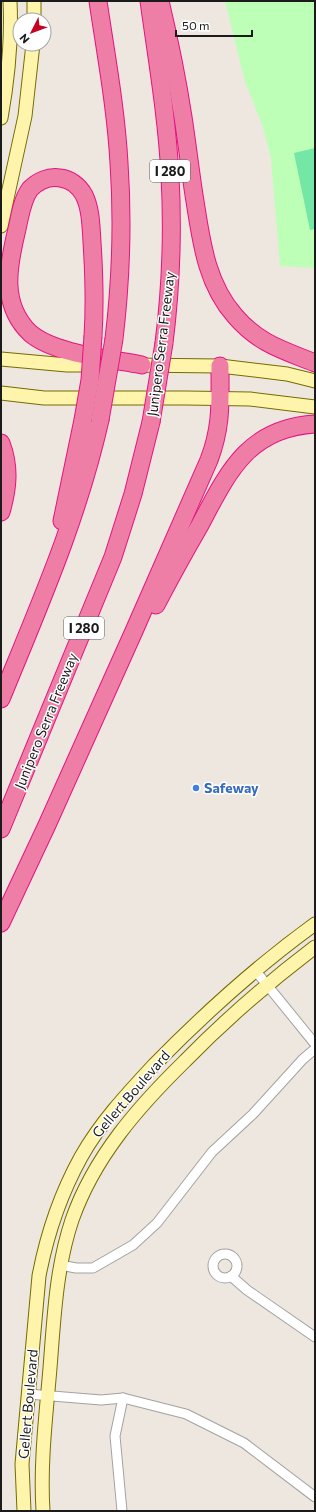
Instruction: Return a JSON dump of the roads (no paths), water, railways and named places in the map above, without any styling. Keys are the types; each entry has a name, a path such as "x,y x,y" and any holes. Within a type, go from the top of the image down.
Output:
{"highway":[{"path":"1,699 50,579 80,497 100,420 108,382 114,339 120,266 120,184 115,118 98,1"},
{"name":"Junipero Serra Freeway","path":"1,829 112,557 133,494 151,422 164,342 170,266 170,177 164,110 149,1"},
{"path":"160,1 177,81 202,246 212,279 228,308 251,332 260,339 280,350 315,363"},
{"path":"50,579 84,420 90,380 94,336 94,265 90,218 82,191 70,181 59,177 49,178 37,183 26,196 22,206 8,266 8,298 13,312 21,324 31,334 51,346 75,352 142,365"},
{"path":"1,923 48,824 210,456 219,426 220,366"},
{"path":"134,631 147,622 222,484 240,459 256,444 277,432 292,427 315,424"},
{"path":"1,443 7,462 8,475 7,488 1,512"}],"main road":[{"path":"1,118 9,62 10,1"},
{"path":"34,1 34,12"},
{"path":"1,226 24,116 32,52"},
{"path":"1,359 68,365 220,366 280,373 315,381"},
{"path":"1,393 44,398 220,398 281,402 315,407"},
{"name":"Gellert Boulevard","path":"24,1511 22,1464 38,1284 45,1248 59,1202 75,1169 103,1124 141,1079 198,1021 255,970 315,924"},
{"name":"Gellert Boulevard","path":"43,1511 42,1467 47,1395 60,1265 69,1230 81,1198 97,1166 114,1141 146,1101 227,1020 267,985 315,947"}],"street":[{"path":"255,970 315,1044"},
{"path":"60,1265 76,1268 93,1268 133,1245 157,1223 212,1152 253,1114 303,1059 315,1049"},
{"path":"231,1276 247,1290 315,1337"},
{"path":"28,1394 101,1400 123,1398 186,1414 244,1443 315,1497"},
{"path":"122,1511 115,1436 123,1398"}],"place":[{"name":"Safeway","path":"196,788"}]}
